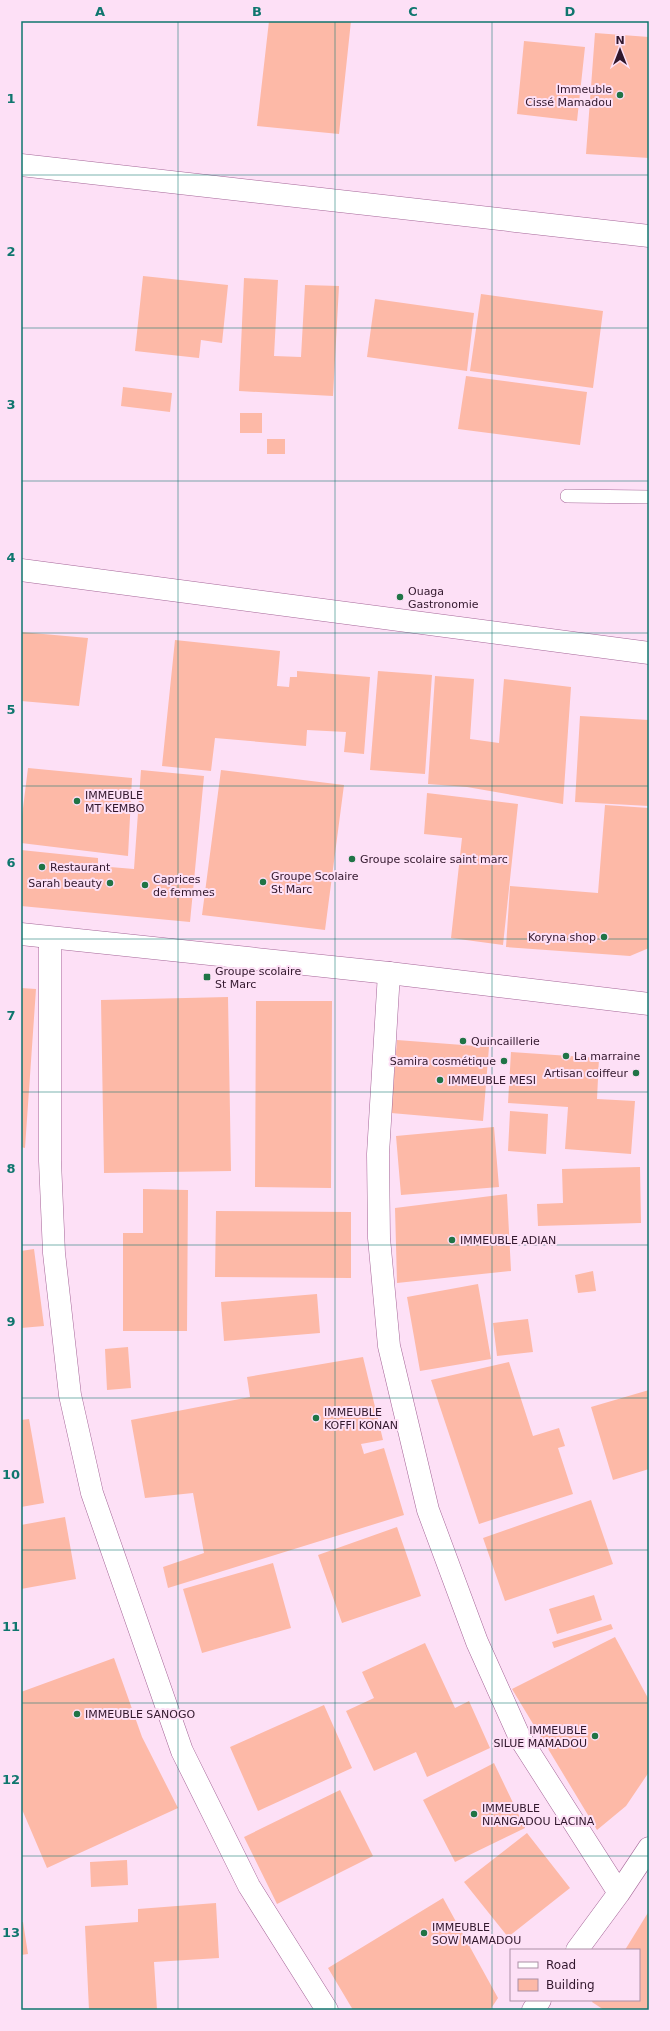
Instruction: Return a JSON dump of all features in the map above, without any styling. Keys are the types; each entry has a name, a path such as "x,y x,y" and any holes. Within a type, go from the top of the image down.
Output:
{"street":[{"path":"21,165 649,236"},
{"path":"21,570 649,653"},
{"path":"21,934 389,973 649,1004"},
{"path":"50,938 50,1161 54,1253 70,1395 92,1493 182,1751 249,1886 327,2010"},
{"path":"389,973 378,1154 379,1238 389,1346 428,1510 477,1642 520,1738 619,1893"},
{"path":"578,1949 619,1893 649,1848"},
{"path":"533,2010 539,2001"}],"lane":[{"path":"567,496 649,497"}],"building":[{"path":"269,21 351,21 339,134 257,126"},
{"name":"Immeuble Cissé Mamadou","path":"595,33 649,37 649,158 586,154"},
{"path":"524,41 585,47 577,121 517,114"},
{"path":"143,276 228,285 222,343 201,340 199,358 135,351"},
{"path":"244,278 278,280 274,356 301,357 305,285 339,286 333,396 239,391"},
{"path":"481,294 603,311 593,388 470,371"},
{"path":"375,299 474,313 467,371 367,357"},
{"path":"466,376 587,392 580,445 458,429"},
{"path":"123,387 172,393 170,412 121,406"},
{"path":"240,413 262,413 262,433 240,433"},
{"path":"267,439 285,439 285,454 267,454"},
{"path":"21,632 88,638 79,706 21,701"},
{"path":"175,640 280,651 277,686 289,687 290,677 297,677 297,671 370,677 364,754 344,752 346,732 307,730 306,746 215,738 211,771 162,766"},
{"path":"378,671 432,675 425,774 370,770"},
{"path":"435,676 474,679 470,739 499,743 504,679 571,687 563,804 467,787 428,784"},
{"path":"580,716 649,720 649,806 575,802"},
{"name":"IMMEUBLE MT KEMBO","path":"28,768 132,778 128,856 21,843 21,824"},
{"path":"141,770 204,776 190,922 21,906 21,850 98,858 98,866 134,869"},
{"path":"221,770 344,785 325,930 202,915"},
{"path":"427,793 518,804 503,945 451,938 462,838 424,834"},
{"path":"605,805 649,808 649,948 630,956 506,947 510,886 598,893"},
{"path":"21,988 36,989 25,1148 21,1147"},
{"path":"228,997 231,1171 104,1173 101,1000"},
{"path":"256,1001 332,1001 331,1188 255,1187"},
{"name":"IMMEUBLE MESI","path":"397,1040 489,1047 483,1121 391,1113"},
{"path":"511,1052 599,1058 597,1099 635,1101 631,1154 565,1149 568,1107 508,1103"},
{"path":"510,1111 548,1114 546,1154 508,1151"},
{"path":"494,1127 499,1187 401,1195 396,1136"},
{"path":"640,1167 641,1223 538,1226 537,1204 563,1203 562,1169"},
{"path":"143,1189 188,1190 187,1331 123,1331 123,1233 143,1233"},
{"name":"IMMEUBLE ADIAN","path":"507,1194 511,1271 397,1283 395,1208"},
{"path":"216,1211 351,1212 351,1278 215,1277"},
{"path":"34,1249 44,1326 21,1328 21,1251"},
{"path":"593,1271 596,1291 578,1293 575,1275"},
{"path":"478,1284 491,1359 420,1371 407,1297"},
{"path":"317,1294 320,1333 224,1341 221,1302"},
{"path":"528,1319 533,1352 497,1356 493,1323"},
{"path":"128,1347 131,1388 107,1390 105,1349"},
{"path":"363,1357 383,1440 361,1444 364,1454 384,1448 404,1515 168,1588 163,1567 204,1553 193,1493 145,1498 131,1420 250,1397 247,1377"},
{"path":"509,1362 533,1436 559,1428 565,1446 558,1448 573,1494 479,1524 431,1380"},
{"path":"649,1390 649,1469 613,1480 591,1407"},
{"path":"29,1419 44,1503 21,1507 21,1420"},
{"path":"591,1500 613,1564 505,1601 483,1538"},
{"path":"65,1517 76,1579 21,1589 21,1525"},
{"path":"397,1527 421,1596 342,1623 318,1555"},
{"path":"273,1563 291,1628 202,1653 183,1589"},
{"path":"594,1595 602,1620 557,1634 549,1609"},
{"path":"611,1624 613,1629 554,1648 552,1642"},
{"name":"IMMEUBLE SILUE MAMADOU","path":"615,1637 649,1700 649,1772 626,1806 597,1830 512,1689"},
{"path":"425,1643 455,1708 469,1701 490,1748 427,1777 416,1752 374,1771 346,1711 374,1698 362,1672"},
{"path":"114,1658 142,1737 178,1808 47,1868 21,1807 21,1692"},
{"path":"324,1705 352,1768 258,1811 230,1747"},
{"name":"IMMEUBLE NIANGADOU LACINA","path":"494,1763 525,1828 455,1862 423,1800"},
{"path":"340,1790 373,1856 277,1904 244,1837"},
{"path":"527,1833 570,1888 508,1937 464,1882"},
{"path":"127,1860 128,1885 91,1887 90,1862"},
{"name":"IMMEUBLE SOW MAMADOU","path":"443,1898 498,1998 490,2010 353,2010 328,1968"},
{"path":"216,1903 219,1958 154,1962 157,2010 89,2010 85,1926 138,1922 138,1909"},
{"path":"649,1911 649,2010 604,2010 592,2002 640,2001 640,1949 626,1949"},
{"path":"21,1922 23,1922 28,1954 21,1955"}],"place":[{"name":"Immeuble Cissé Mamadou","path":"620,95"},
{"name":"Ouaga Gastronomie","path":"400,597"},
{"name":"IMMEUBLE MT KEMBO","path":"77,801"},
{"name":"Groupe scolaire saint marc","path":"352,859"},
{"name":"Restaurant","path":"42,867"},
{"name":"Groupe Scolaire St Marc","path":"263,882"},
{"name":"Sarah beauty","path":"110,883"},
{"name":"Caprices de femmes","path":"145,885"},
{"name":"Koryna shop","path":"604,937"},
{"name":"Groupe scolaire St Marc","path":"207,977"},
{"name":"Quincaillerie","path":"463,1041"},
{"name":"La marraine","path":"566,1056"},
{"name":"Samira cosmétique","path":"504,1061"},
{"name":"Artisan coiffeur","path":"636,1073"},
{"name":"IMMEUBLE MESI","path":"440,1080"},
{"name":"IMMEUBLE ADIAN","path":"452,1240"},
{"name":"IMMEUBLE KOFFI KONAN","path":"316,1418"},
{"name":"IMMEUBLE SANOGO","path":"77,1714"},
{"name":"IMMEUBLE SILUE MAMADOU","path":"595,1736"},
{"name":"IMMEUBLE NIANGADOU LACINA","path":"474,1814"},
{"name":"IMMEUBLE SOW MAMADOU","path":"424,1933"}]}
